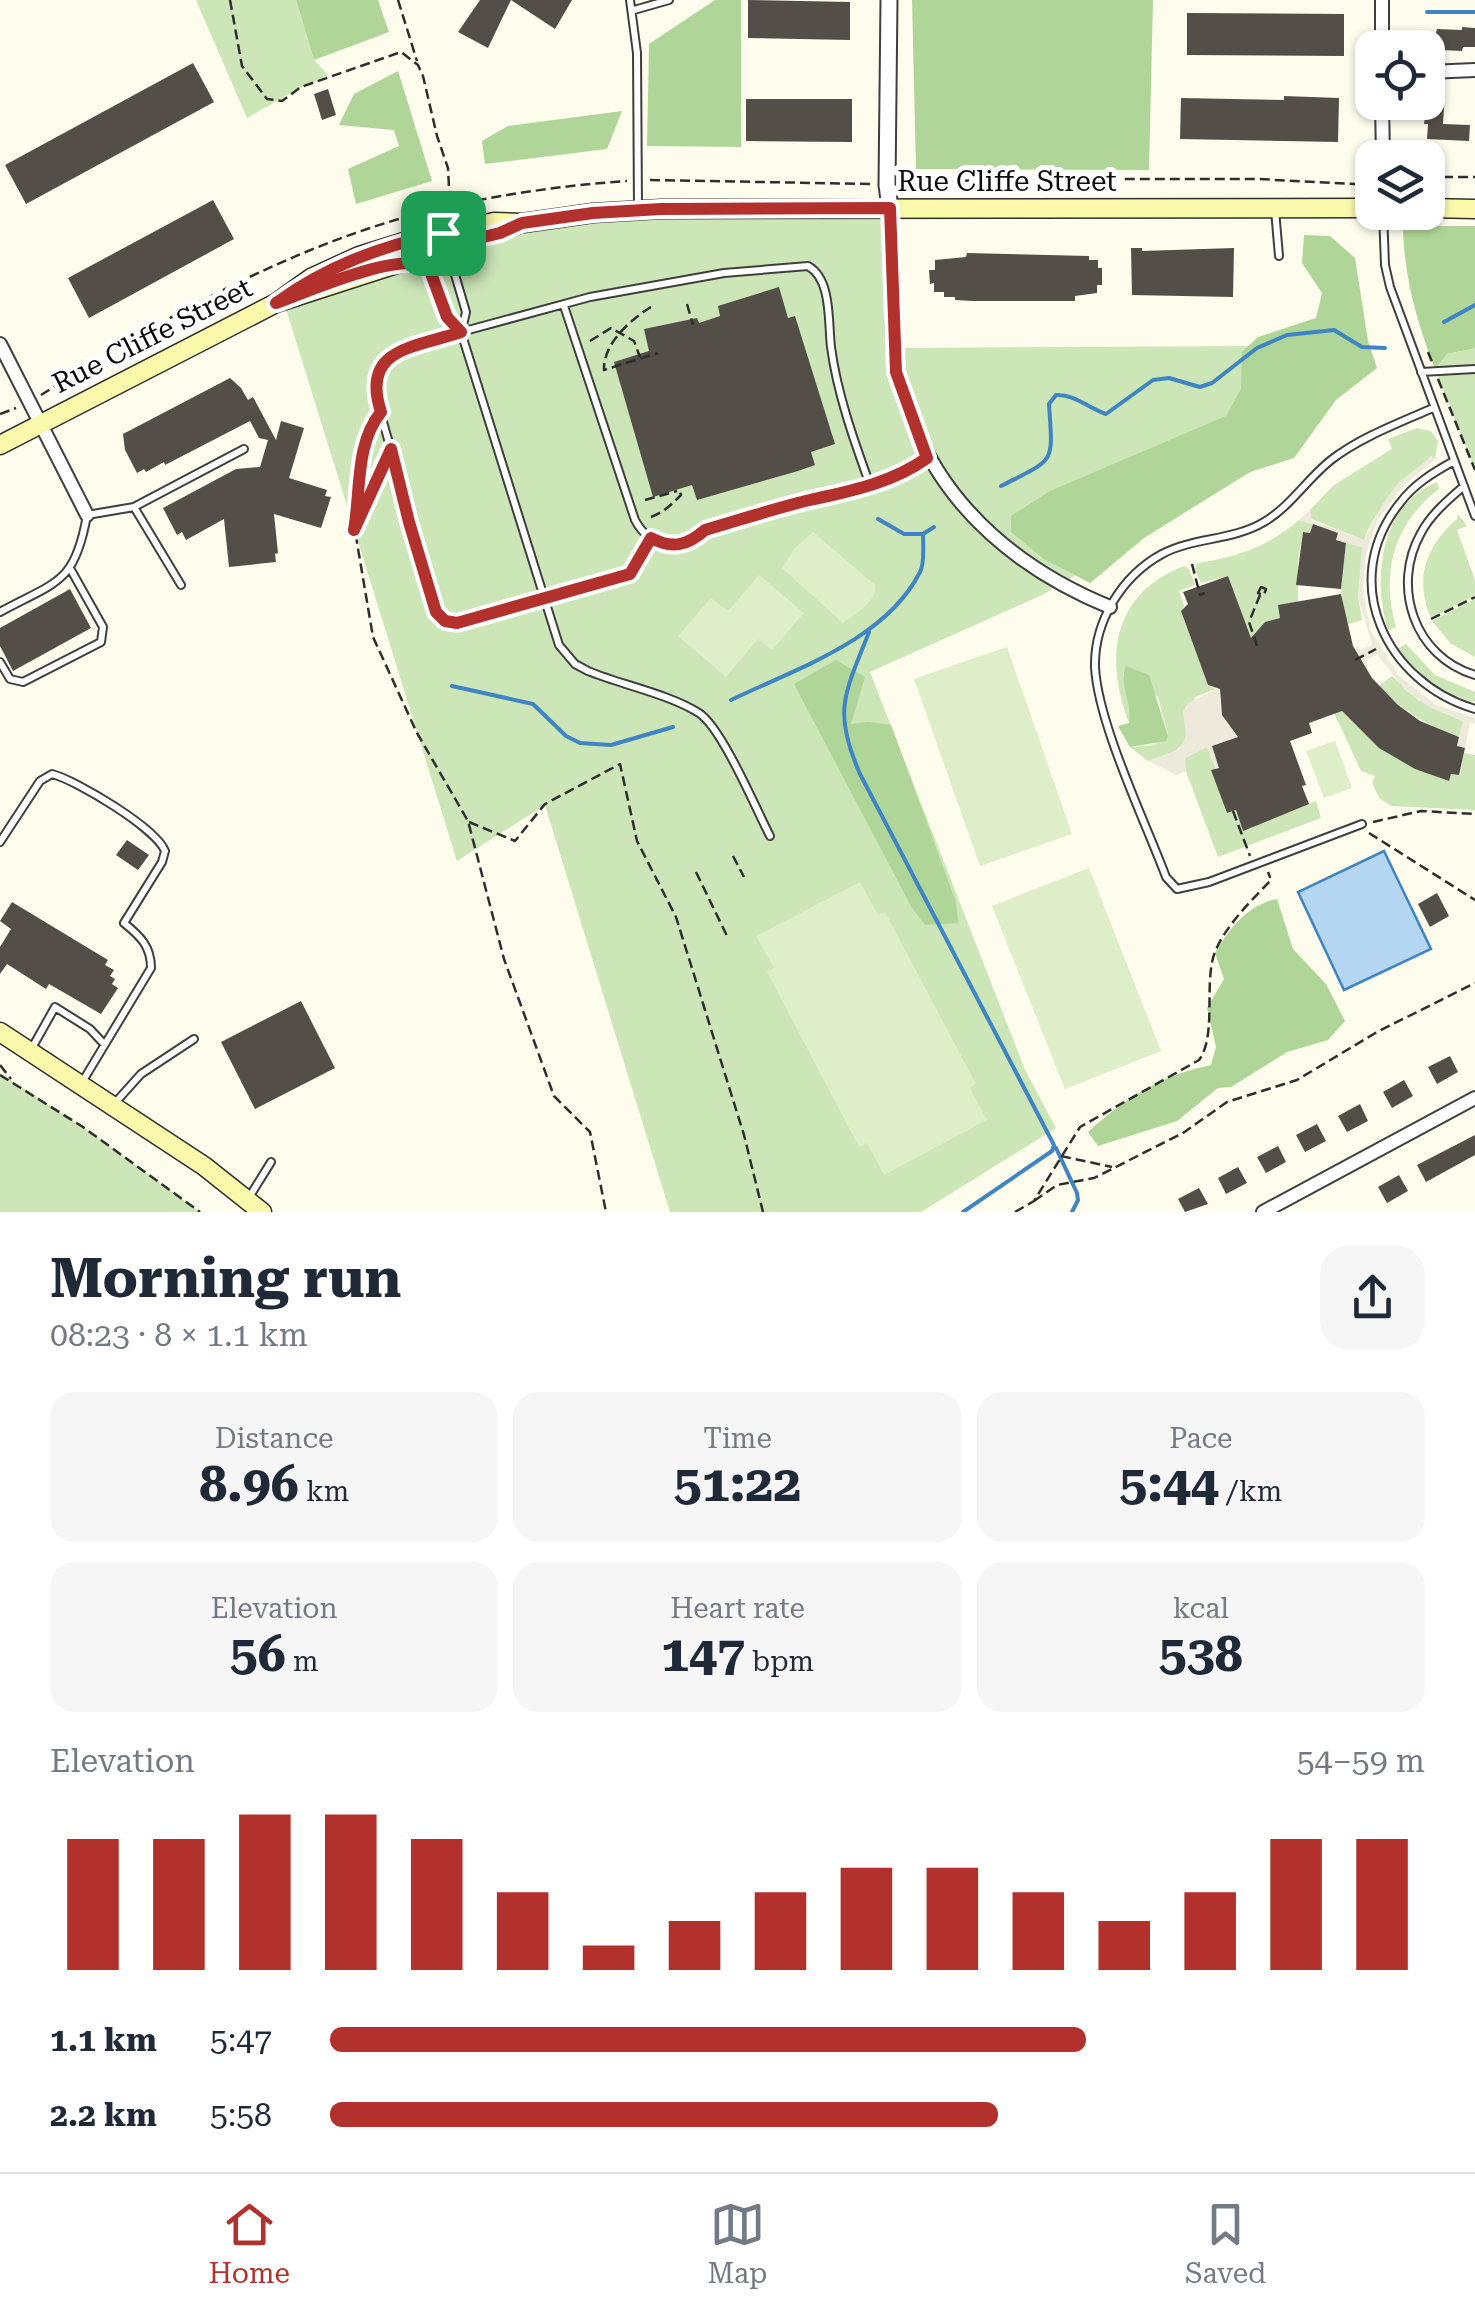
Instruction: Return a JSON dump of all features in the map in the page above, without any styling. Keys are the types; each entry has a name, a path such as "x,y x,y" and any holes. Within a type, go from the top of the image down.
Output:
{"main road":[{"name":"Rue Cliffe Street","path":"0,445 276,303 425,253 445,240 494,222 522,223 638,210 1355,208"},
{"path":"1445,208 1475,209"},
{"name":"Rue Cliffe Street","path":"276,303 311,278 359,256 425,253"},
{"path":"0,1032 204,1166 255,1206"}],"street":[{"path":"889,0 886,184 896,372 927,458 956,497 1000,544 1054,582 1110,607"},
{"path":"1382,0 1382,30"},
{"path":"1445,71 1475,70"},
{"path":"0,344 88,515"},
{"path":"1263,1212 1475,1098"}],"lane":[{"path":"630,0 634,10 638,210"},
{"path":"634,10 669,0"},
{"path":"1275,209 1279,256"},
{"path":"1384,230 1390,287 1475,516"},
{"path":"445,240 466,312 461,332"},
{"path":"425,253 447,317 461,332 559,645 575,664 698,712 712,725 770,836"},
{"path":"651,538 630,574 457,623 445,621 436,612 430,594 374,390 383,363 390,356 461,332 590,296 798,265 816,271 824,287 834,368 870,485"},
{"path":"564,306 635,520 651,538 670,546 692,541 705,530 870,485 927,458"},
{"path":"1421,372 1475,368"},
{"path":"1362,824 1184,890 1172,884 1166,877 1100,699 1096,646 1110,607 1139,569 1186,545 1241,534 1266,521 1330,461 1355,444 1433,408"},
{"path":"0,612 57,582 71,570 81,552 88,515 134,507 244,449"},
{"path":"1454,461 1415,486 1398,504 1377,548 1373,592 1379,624 1400,664 1438,695 1475,709"},
{"path":"1464,486 1422,531 1406,580 1408,604 1428,644 1446,661 1475,674"},
{"path":"134,507 181,586"},
{"path":"0,662 10,679 23,682 101,642 102,627 71,570"},
{"path":"0,842 40,781 52,774 153,834 165,851 124,922 146,942 151,955 146,982 81,1085"},
{"path":"30,1052 56,1007 90,1029 104,1044"},
{"path":"113,1106 141,1074 194,1039"},
{"path":"255,1206 271,1162"}],"path":[{"path":"230,0 242,66 267,99 282,101 301,87 401,52 418,65"},
{"path":"398,0 448,168 450,206 445,240"},
{"path":"1445,176 1475,176"},
{"path":"906,186 991,179 1258,178 1355,182"},
{"path":"687,304 693,325"},
{"path":"650,307 607,351 604,370 658,353"},
{"path":"590,342 611,328 634,342 640,358"},
{"path":"1428,352 1475,470"},
{"path":"0,414 14,409"},
{"path":"381,412 369,427 362,452 354,530 373,637 417,733 468,821 504,959 554,1096 590,1132 606,1212"},
{"path":"354,530 391,449"},
{"path":"645,500 679,490 681,495 663,513 651,517"},
{"path":"1192,564 1200,595 1204,593"},
{"path":"1257,646 1249,622 1260,595"},
{"path":"1431,620 1475,597"},
{"path":"1355,660 1376,648"},
{"path":"468,821 515,841 545,804 620,764 637,840 676,917 744,1134 763,1212"},
{"path":"1233,811 1246,847"},
{"path":"1362,824 1420,811 1475,814"},
{"path":"1362,824 1376,839 1475,900"},
{"path":"733,856 744,877"},
{"path":"1034,1202 1080,1128 1198,1060 1206,1050 1208,980 1215,952 1270,880 1264,861"},
{"path":"696,872 728,938"},
{"path":"1015,1212 1057,1185 1094,1178 1183,1134 1227,1102 1297,1080 1377,1032 1475,983"},
{"path":"0,1065 12,1080"},
{"path":"0,1075 83,1126 200,1212"},
{"path":"1060,1156 1113,1167"}],"green space":[{"path":"196,0 296,0 314,60 329,76 247,118"},
{"path":"296,0 378,0 389,32 314,60"},
{"path":"715,0 741,0 741,147 647,146 649,44"},
{"path":"912,0 1153,0 1149,170 916,169"},
{"path":"398,71 432,181 356,204 348,169 399,146 394,130 339,125 354,94"},
{"path":"622,111 607,149 485,164 482,141 508,126"},
{"path":"890,208 894,348 1251,346 1252,471 1042,595 870,672 1025,1070 1056,1128 921,1212 670,1212 545,805 457,861 287,312 276,303 523,223"},
{"path":"1475,226 1475,348 1447,354 1435,369 1406,267 1403,230"},
{"path":"1304,235 1330,236 1355,258 1368,341 1377,368 1336,400 1294,458 1250,472 1144,538 1090,583 1044,559 1011,532 1011,516 1050,491 1226,416 1241,389 1242,352 1258,337 1316,318 1322,293 1302,263"},
{"path":"1475,348 1475,470 1435,369 1447,354"},
{"path":"1417,428 1431,431 1438,441 1435,459 1431,456 1393,495 1364,540 1309,518 1310,510 1334,485 1392,449 1388,439"},
{"path":"1437,482 1439,489 1411,517 1395,550 1390,587 1396,627 1388,630 1381,589 1385,546 1403,508"},
{"path":"1458,514 1467,526 1457,530 1475,580 1475,595 1431,618 1424,590 1426,564 1437,540"},
{"path":"1299,520 1313,524 1310,533 1303,532 1298,601 1283,620 1265,623 1254,647 1228,576 1201,583 1195,570 1197,563 1251,549"},
{"path":"813,532 875,585 869,602 843,623 782,568 795,548"},
{"path":"1346,543 1363,547 1358,597 1362,620 1346,625 1341,589"},
{"path":"1184,566 1195,585 1179,591 1184,606 1182,614 1208,685 1215,689 1195,697 1184,743 1173,753 1148,761 1130,747 1154,745 1168,735 1158,697 1123,673 1129,723 1121,699 1116,652 1128,611 1142,593"},
{"path":"759,575 804,613 772,650 758,639 726,677 678,636 711,598 728,611"},
{"path":"1475,599 1475,657 1450,643 1432,621"},
{"path":"1406,644 1435,675 1475,692 1475,702 1452,695 1422,676 1397,649"},
{"path":"1007,647 1072,834 980,866 914,679"},
{"path":"836,660 865,677 851,724 891,725 956,902 958,923 925,925 912,908 794,684"},
{"path":"1126,666 1149,675 1168,736 1166,741 1130,747 1118,726 1129,723"},
{"path":"1392,676 1418,700 1464,721 1459,737 1416,716 1388,695 1379,686"},
{"path":"1333,701 1385,749 1448,781 1451,774 1460,775 1464,753 1475,755 1475,810 1391,806 1379,798 1372,783 1375,776 1361,771 1329,702"},
{"path":"1335,741 1352,788 1324,798 1306,751"},
{"path":"1207,747 1227,813 1236,810 1243,830 1316,801 1321,818 1218,857 1184,766 1185,758"},
{"path":"1089,868 1161,1051 1065,1089 992,906"},
{"path":"860,882 878,915 885,912 976,1084 970,1088 987,1120 884,1175 867,1143 859,1147 767,972 774,968 756,936"},
{"path":"1277,899 1293,949 1326,984 1345,1021 1328,1040 1287,1052 1231,1087 1218,1088 1177,1121 1098,1146 1088,1132 1116,1108 1160,1082 1211,1065 1216,1047 1207,1008 1224,979 1215,953 1240,919 1257,906"},
{"path":"0,1073 83,1127 200,1212 0,1212"}],"shaded area":[{"path":"1432,456 1435,459 1402,487 1377,521 1366,554 1363,589 1370,629 1398,675 1436,705 1475,718 1475,723 1470,723 1465,748 1457,746 1463,721 1431,708 1405,690 1377,654 1366,660 1366,667 1360,657 1355,647 1360,650 1372,645 1358,597 1362,547 1336,540 1337,533 1299,520 1310,510 1312,521 1364,540 1398,483"},
{"path":"1219,688 1222,715 1237,737 1212,747 1219,767 1216,769 1207,747 1185,758 1186,771 1176,775 1148,761 1179,749 1186,737 1183,711 1188,703"}],"water":[{"path":"1384,851 1431,949 1344,990 1298,892"}],"building":[{"path":"480,0 511,0 488,48 458,32"},
{"path":"511,0 572,0 555,29"},
{"path":"748,0 850,2 850,40 748,38"},
{"path":"1187,13 1344,14 1344,56 1187,55"},
{"path":"1475,28 1475,47 1445,50 1445,30 1437,29"},
{"path":"193,63 214,102 26,204 5,165"},
{"path":"328,89 336,115 322,120 314,94"},
{"path":"1284,96 1339,98 1338,142 1180,139 1181,98 1284,100"},
{"path":"746,99 852,99 852,142 746,141"},
{"path":"1424,120 1443,120 1443,124 1470,125 1469,141 1427,139 1428,124"},
{"path":"213,200 234,239 89,318 68,278"},
{"path":"1131,248 1234,248 1233,297 1132,295"},
{"path":"967,253 1089,256 1089,260 1098,260 1098,268 1102,268 1102,285 1097,285 1097,293 1075,296 1075,301 955,300 944,297 944,292 934,292 929,270 935,270 935,260 966,257"},
{"path":"779,287 788,318 795,316 835,444 811,452 815,465 798,471 697,500 692,485 653,497 614,362 649,351 644,329 697,318 699,323 720,316 718,306"},
{"path":"230,378 248,400 253,397 276,440 281,421 304,428 289,478 327,490 325,496 331,497 321,528 274,514 276,562 229,567 224,519 186,540 182,532 177,535 163,508 236,469 260,467 268,440 259,438 250,421 146,472 144,469 137,473 125,450 123,434"},
{"path":"1313,524 1338,533 1336,540 1346,543 1341,589 1296,585 1303,532 1310,533"},
{"path":"1228,576 1251,638 1265,622 1280,618 1278,605 1341,594 1353,646 1372,678 1420,721 1459,737 1457,746 1465,748 1459,775 1451,774 1449,781 1415,769 1379,748 1342,711 1309,723 1312,733 1290,741 1309,804 1243,831 1236,810 1227,813 1211,770 1219,768 1212,746 1238,737 1222,715 1220,689 1208,685 1181,611 1188,604 1183,592"},
{"path":"70,589 91,628 13,671 0,646 0,628"},
{"path":"127,840 149,855 138,870 116,855"},
{"path":"1437,893 1449,916 1430,927 1418,904"},
{"path":"12,902 108,960 105,965 114,970 110,976 118,988 101,1014 49,984 46,989 7,964 0,974 0,947 11,929 0,921"},
{"path":"301,1001 335,1068 255,1109 221,1042"},
{"path":"1450,1056 1458,1072 1437,1084 1428,1067"},
{"path":"1404,1080 1413,1096 1392,1108 1383,1092"},
{"path":"1360,1104 1368,1121 1347,1132 1338,1116"},
{"path":"1317,1124 1326,1141 1305,1152 1296,1135"},
{"path":"1475,1135 1475,1155 1426,1182 1417,1165"},
{"path":"1278,1146 1286,1162 1266,1173 1257,1157"},
{"path":"1238,1167 1247,1183 1226,1194 1218,1178"},
{"path":"1399,1175 1408,1191 1387,1203 1378,1187"},
{"path":"1199,1188 1208,1204 1185,1212 1178,1199"}],"waterway":[{"path":"1427,12 1475,12"},
{"path":"1444,322 1475,305"},
{"path":"1001,486 1047,457 1051,439 1049,404 1056,395 1075,399 1106,414 1153,380 1169,378 1200,387 1212,383 1257,348 1287,335 1334,330 1362,347 1385,348"},
{"path":"878,519 904,534 923,534"},
{"path":"731,700 837,650 885,616 905,596 920,572 923,534 934,527"},
{"path":"869,632 845,702 851,752 1054,1145 1052,1151 963,1212"},
{"path":"452,686 533,704 566,736 580,743 611,745 673,727"},
{"path":"1056,1148 1077,1193 1072,1212"}],"route":[{"path":"890,208 896,372 927,458 896,476 844,494 815,498 705,530 682,544 670,546 651,538 630,574 457,623 445,621 436,612 430,594 391,449 354,530 361,493 362,452 369,427 381,412 374,390 378,371 390,356 461,332 447,317 429,268 422,263 395,263 276,303 311,278 359,256 443,233 447,246 500,233 522,223 593,213 890,208"}]}
